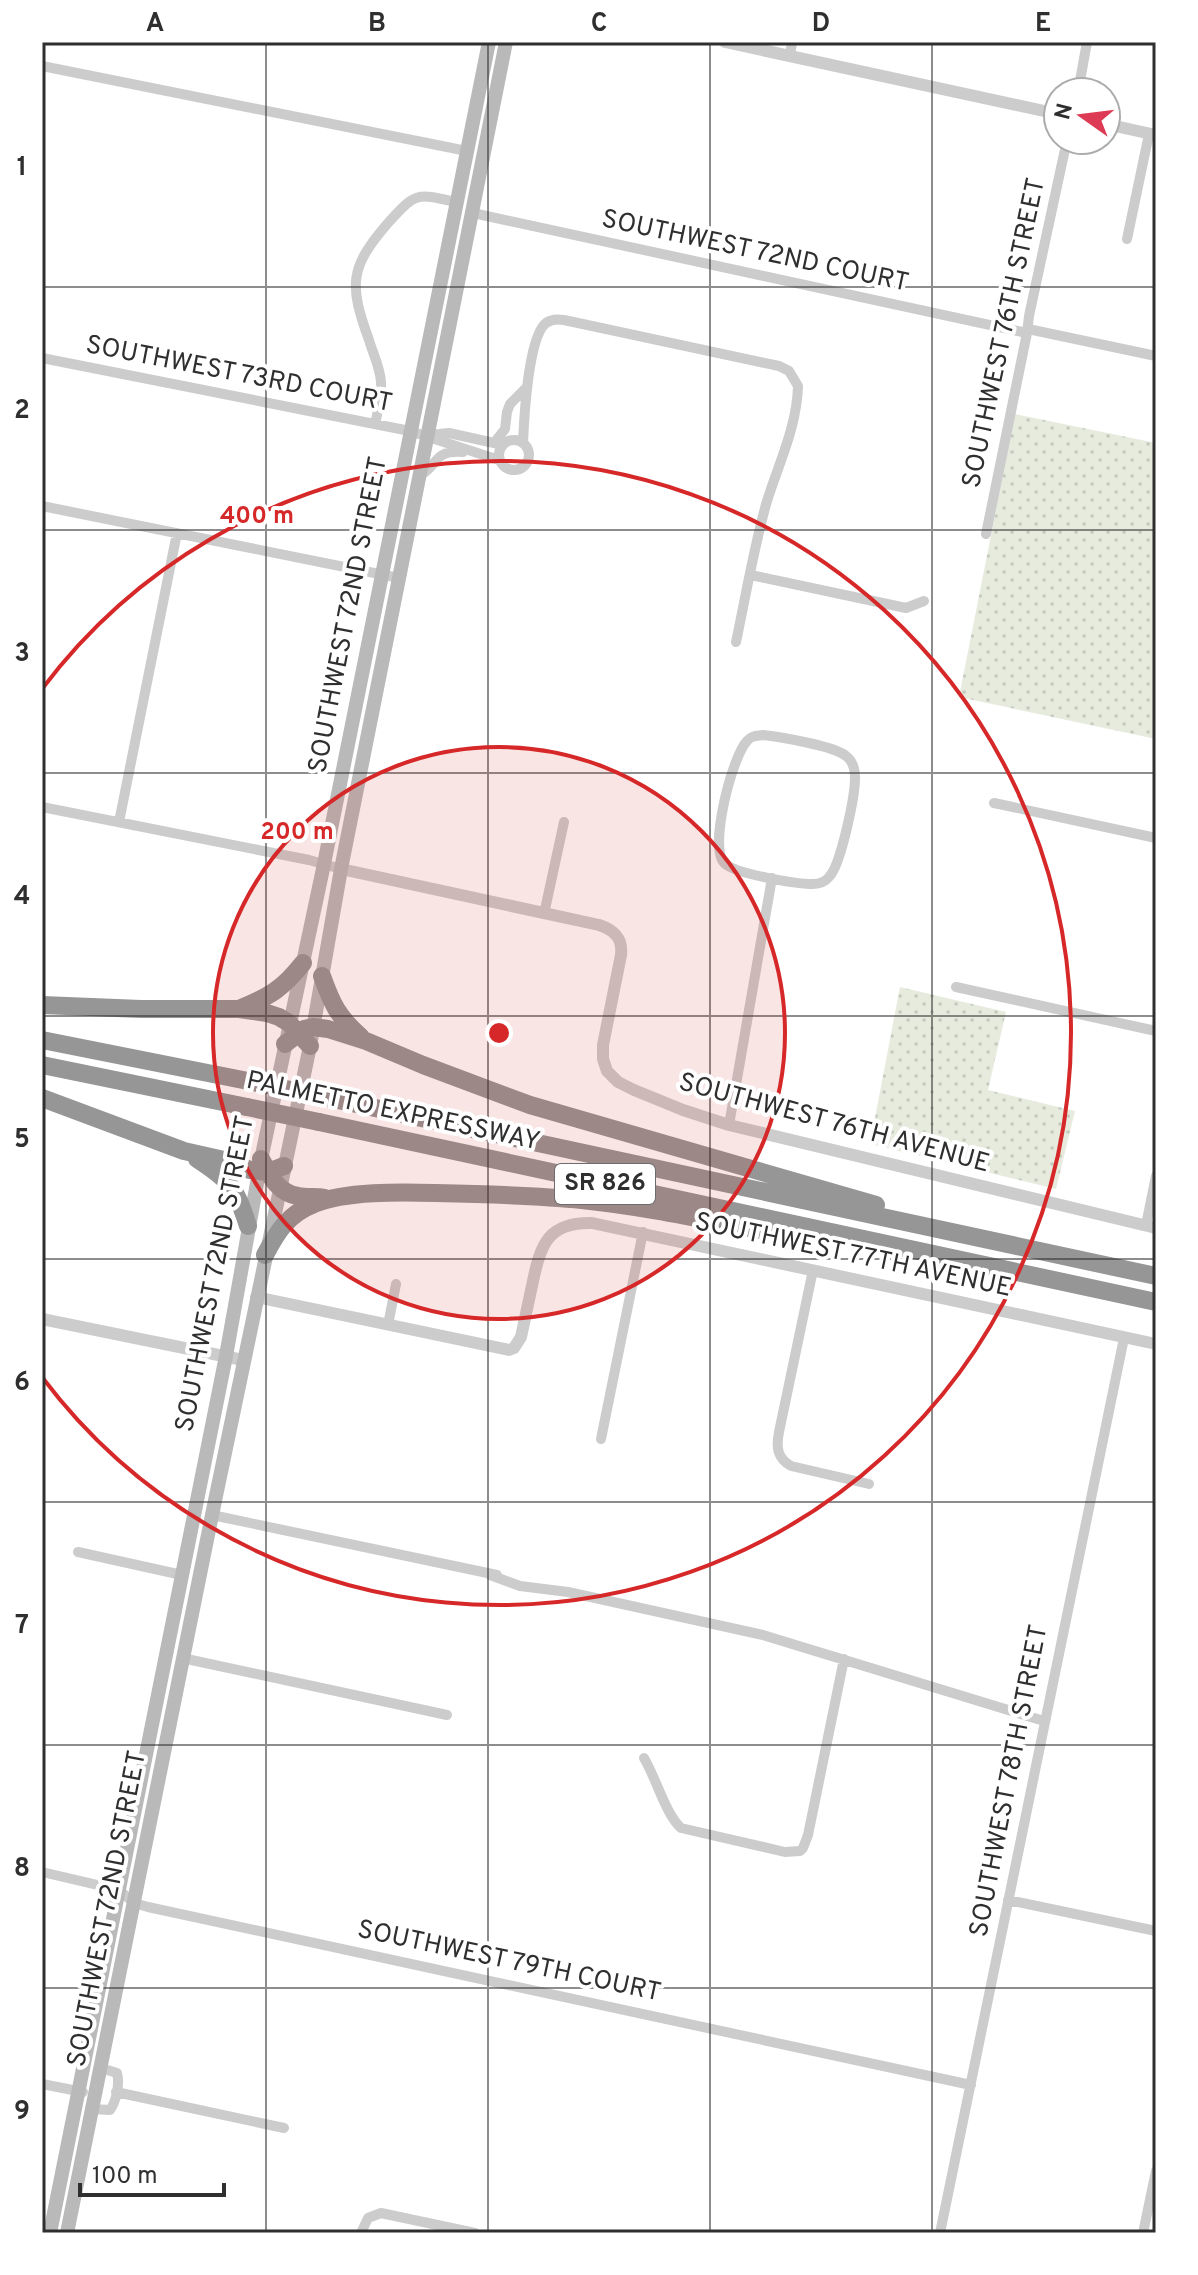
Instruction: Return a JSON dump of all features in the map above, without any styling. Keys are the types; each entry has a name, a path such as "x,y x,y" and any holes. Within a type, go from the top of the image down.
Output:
{"highway":[{"path":"239,1009 279,990 303,963"},
{"path":"322,976 340,1017 366,1041"},
{"path":"42,1005 239,1009 274,1015 299,1034 328,1029 530,1105 881,1206 892,1219"},
{"name":"PALMETTO EXPRESSWAY","path":"42,1040 324,1097 1156,1276"},
{"name":"PALMETTO EXPRESSWAY","path":"42,1065 1156,1302"},
{"path":"42,1098 184,1151 268,1168 279,1188 296,1196 328,1199 408,1193 570,1199 652,1210 843,1246 891,1247"},
{"path":"184,1151 223,1175 240,1199 248,1226"},
{"path":"265,1255 283,1224 297,1213 328,1199"}],"main road":[{"name":"SOUTHWEST 72ND STREET","path":"268,1168 299,1034 303,963 489,42"},
{"name":"SOUTHWEST 72ND STREET","path":"50,2233 226,1356 248,1226 268,1168 299,1034 322,976 506,42"},
{"path":"456,202 469,230"},
{"path":"356,703 374,706"},
{"name":"SOUTHWEST 72ND STREET","path":"67,2233 279,1188"},
{"path":"237,1292 256,1297"},
{"path":"194,1511 212,1515"}],"street":[{"path":"725,42 1042,111"},
{"path":"790,56 792,42"},
{"path":"1081,76 1087,42"},
{"path":"42,66 467,151"},
{"path":"1122,128 1152,135 1127,239"},
{"name":"SOUTHWEST 76TH STREET","path":"986,534 1064,156"},
{"path":"375,424 381,380 355,292 359,265 377,236 414,197 427,195 456,202"},
{"name":"SOUTHWEST 72ND COURT","path":"473,213 1156,356"},
{"path":"428,436 499,460 508,469 524,467 530,455 523,443 528,397 526,388 540,330 549,321 557,319 779,366 789,371 798,386 798,394 789,439 767,501 736,642"},
{"name":"SOUTHWEST 73RD COURT","path":"42,358 428,436"},
{"path":"499,460 498,444 505,429 507,412 511,403 526,388"},
{"path":"511,403 526,406"},
{"path":"428,436 449,433 498,444 513,440 523,443"},
{"path":"419,476 429,472 435,460 442,455 469,451"},
{"path":"42,506 399,578"},
{"path":"119,822 177,533"},
{"path":"751,575 906,608 924,601"},
{"path":"754,736 771,736 827,748 848,757 854,769 855,781 840,853 831,875 816,884 772,878 730,867 721,859 719,851 718,836 732,772 740,751 754,736"},
{"path":"994,803 1156,838"},
{"path":"42,807 324,864 544,914 564,822"},
{"path":"729,1125 772,878"},
{"name":"SOUTHWEST 76TH AVENUE","path":"544,914 609,929 619,938 622,946 603,1059 614,1079 628,1087 729,1125 1151,1227"},
{"path":"956,987 1156,1031"},
{"path":"1151,1227 1156,1176"},
{"name":"SOUTHWEST 77TH AVENUE","path":"388,1325 498,1349 514,1348 521,1337 538,1258 546,1241 560,1228 581,1223 643,1232 1156,1344"},
{"path":"601,1439 643,1232"},
{"path":"813,1270 778,1437 778,1451 782,1460 799,1469 869,1484"},
{"path":"256,1297 388,1325 396,1284"},
{"path":"42,1319 243,1360"},
{"name":"SOUTHWEST 78TH STREET","path":"940,2233 1124,1338"},
{"path":"212,1515 490,1575 550,1583 568,1592 750,1631 1044,1721"},
{"path":"78,1552 182,1575"},
{"path":"182,1658 447,1715"},
{"path":"644,1758 674,1821 681,1828 785,1852 800,1851 808,1835 844,1659"},
{"name":"SOUTHWEST 79TH COURT","path":"42,1872 119,1890 134,1903 971,2085"},
{"path":"1008,1900 1156,1931"},
{"path":"92,2109 110,2110 116,2092 117,2073 101,2068"},
{"path":"42,2084 95,2093"},
{"path":"116,2092 284,2128"},
{"path":"1143,2233 1156,2171"},
{"path":"361,2233 370,2216 377,2214 475,2233"}],"shaded area":[{"path":"1015,414 1156,443 1156,739 959,697"},
{"path":"900,987 1006,1012 988,1090 1075,1111 1056,1189 870,1144"}]}
